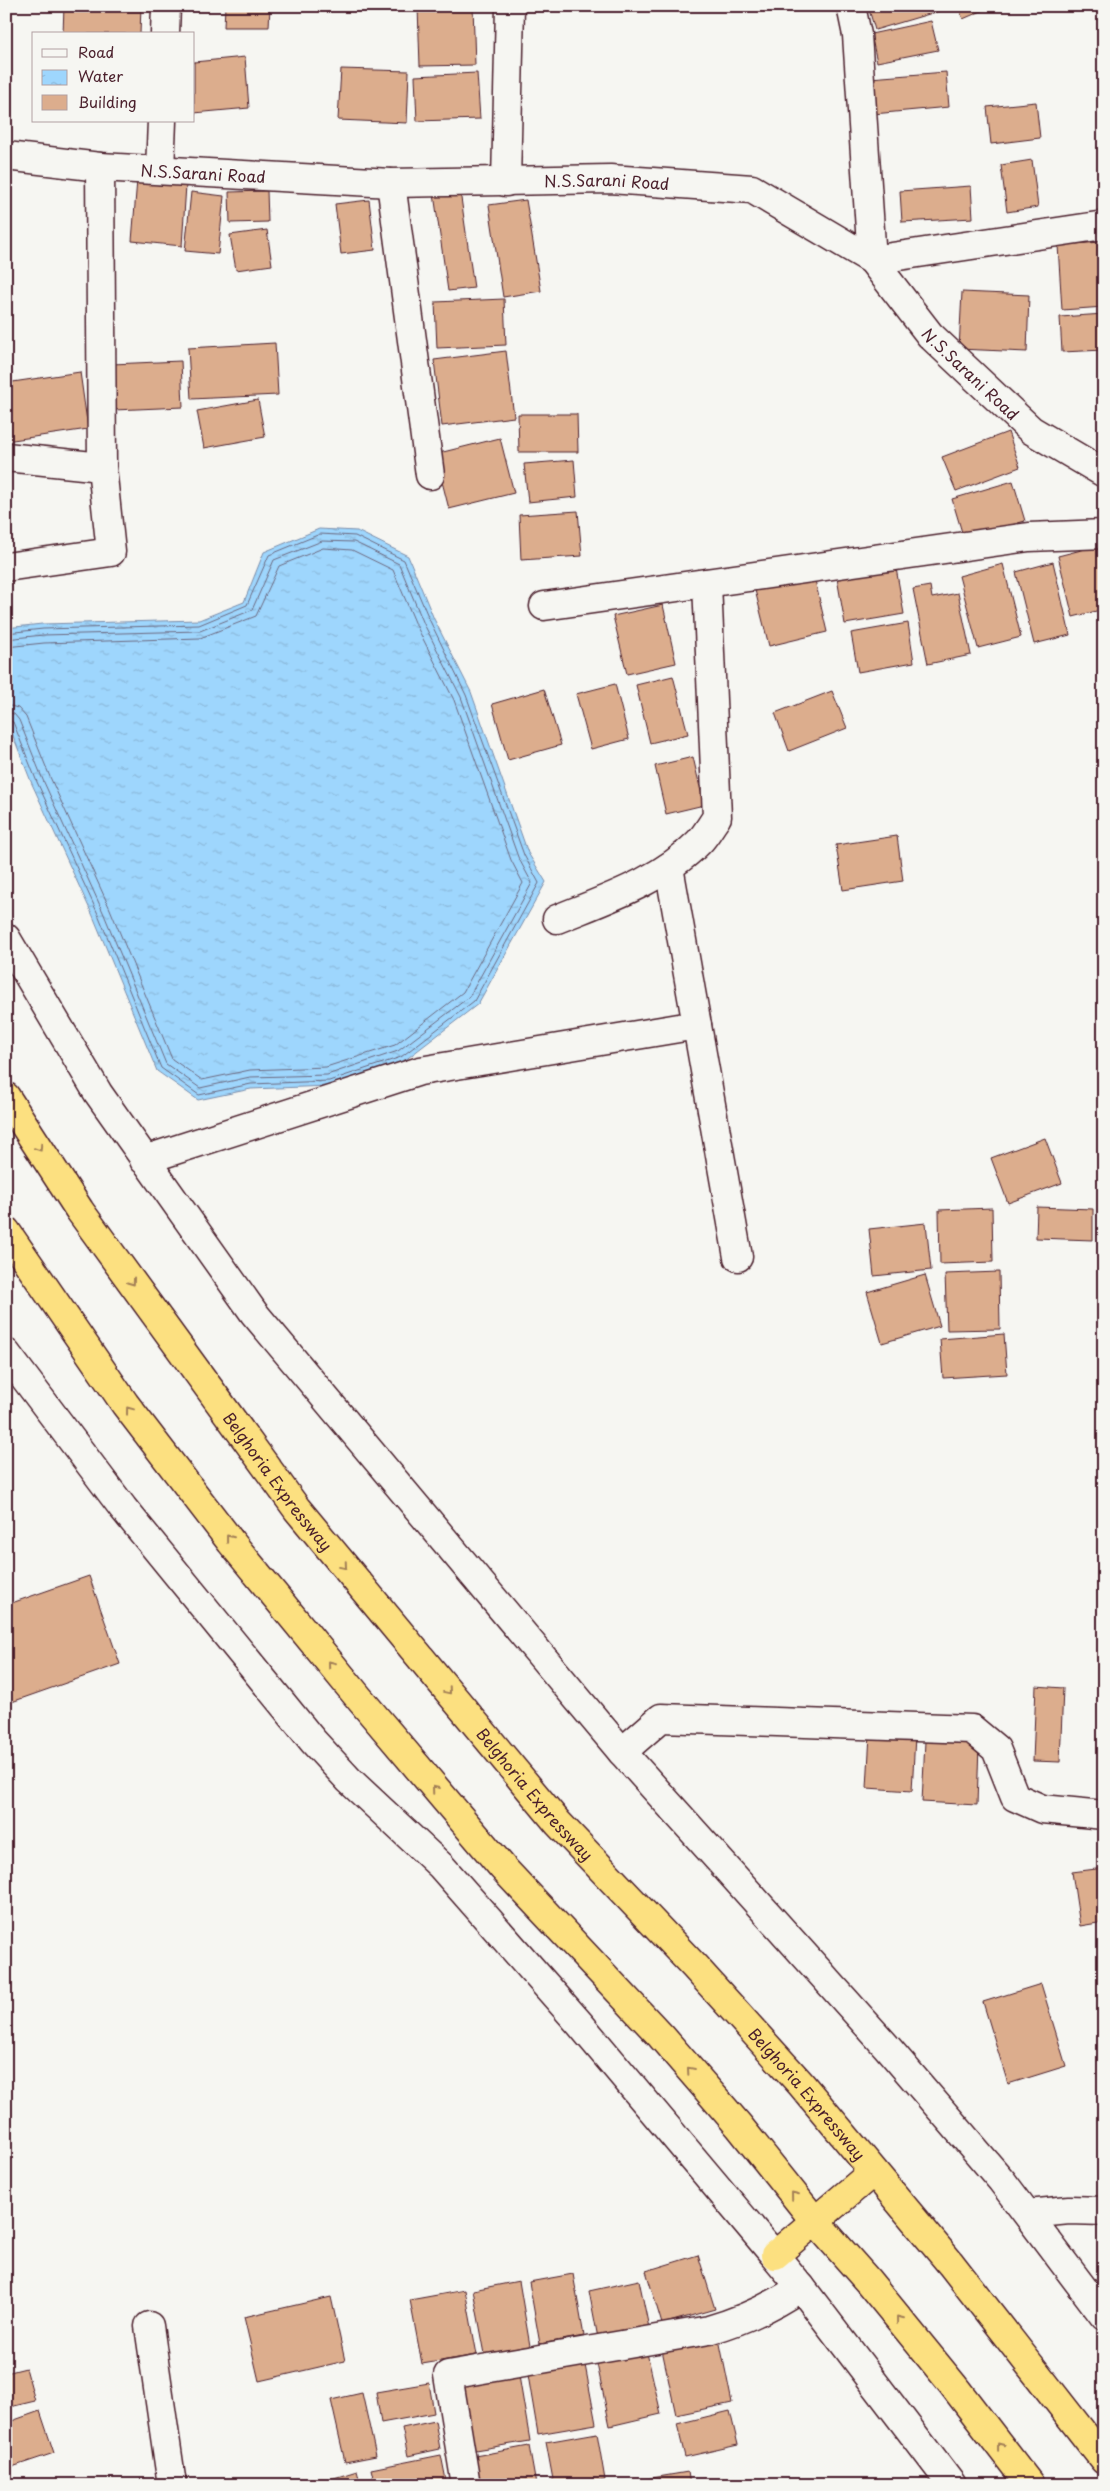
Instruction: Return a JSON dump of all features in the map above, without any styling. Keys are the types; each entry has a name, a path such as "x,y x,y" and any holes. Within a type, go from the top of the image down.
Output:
{"highway":[{"name":"Belghoria Expressway","path":"6,1097 80,1211 298,1509 558,1823 715,1989 801,2084 951,2264 1104,2460"},
{"path":"6,1231 125,1404 232,1542 352,1690 503,1868 661,2036 739,2126 814,2220 941,2370 1030,2485"},
{"path":"775,2255 814,2220 873,2172"}],"street":[{"path":"165,32 166,6"},
{"path":"506,182 510,6"},
{"path":"851,6 857,35 872,260 1104,225"},
{"path":"160,170 162,122"},
{"name":"N.S.Sarani Road","path":"6,156 100,167 391,183 610,179 752,189 872,260 930,335 1031,430 1104,473"},
{"path":"6,567 111,552 102,467 100,167"},
{"path":"391,183 430,475"},
{"path":"6,457 102,467"},
{"path":"544,606 1029,537 1104,534"},
{"path":"557,919 622,892 669,867 700,841 717,817 707,583"},
{"path":"669,867 738,1257"},
{"path":"6,938 98,1093 254,1313 622,1752 887,2047 1028,2214 1104,2316"},
{"path":"144,1160 420,1071 697,1025"},
{"path":"6,1353 123,1508 313,1741 348,1780 441,1866 580,2024 801,2287 952,2485"},
{"path":"622,1752 661,1718 972,1729 996,1749 1015,1797 1042,1809 1104,1815"},
{"path":"1028,2214 1069,2210 1104,2211"},
{"path":"466,2485 448,2375 709,2330 742,2320 775,2305 801,2287"},
{"path":"148,2326 172,2485"}],"water":[{"path":"319,529 357,531 408,556 434,619 471,692 528,853 546,882 478,1004 404,1061 329,1086 251,1089 198,1100 157,1071 93,916 32,784 6,718 6,628 42,624 199,620 244,602 264,552"}],"building":[{"path":"64,6 141,6 140,32 63,32"},
{"path":"225,6 270,6 269,27 224,27"},
{"path":"473,6 475,65 420,66 418,7"},
{"path":"868,6 945,6 946,9 875,30"},
{"path":"958,6 993,6 963,19"},
{"path":"931,21 938,50 877,62 871,34"},
{"path":"245,57 249,108 195,113 195,62"},
{"path":"341,69 409,71 407,123 338,120"},
{"path":"946,72 949,107 873,114 870,78"},
{"path":"477,73 480,119 417,121 415,76"},
{"path":"1036,102 1040,138 991,144 987,107"},
{"path":"1032,160 1038,207 1007,212 1001,165"},
{"path":"137,180 186,185 182,246 132,241"},
{"path":"971,186 973,218 902,222 900,191"},
{"path":"267,191 268,222 230,223 229,192"},
{"path":"460,191 474,288 448,291 434,194"},
{"path":"191,192 224,196 218,254 185,251"},
{"path":"369,200 375,250 341,254 335,204"},
{"path":"526,200 541,291 503,297 489,205"},
{"path":"267,230 272,265 236,270 230,235"},
{"path":"1102,242 1104,307 1062,310 1058,245"},
{"path":"962,292 1029,295 1027,352 959,349"},
{"path":"504,299 506,345 437,348 435,302"},
{"path":"1104,314 1104,350 1062,352 1060,317"},
{"path":"275,343 278,395 191,399 188,348"},
{"path":"506,351 514,417 442,426 434,360"},
{"path":"181,361 183,407 114,410 112,364"},
{"path":"80,372 88,429 6,441 6,383"},
{"path":"258,400 265,437 204,448 197,411"},
{"path":"518,414 577,414 578,452 519,452"},
{"path":"1008,432 1020,467 956,491 942,457"},
{"path":"500,438 514,493 449,509 435,454"},
{"path":"574,460 577,497 528,502 524,464"},
{"path":"1013,481 1025,521 964,539 952,499"},
{"path":"578,511 582,556 521,560 519,515"},
{"path":"1101,545 1104,556 1104,609 1073,617 1058,556"},
{"path":"1053,562 1070,635 1034,644 1016,572"},
{"path":"1003,564 1021,637 978,648 959,576"},
{"path":"896,568 904,614 845,624 837,578"},
{"path":"814,576 827,632 769,646 755,590"},
{"path":"930,586 932,598 958,593 971,655 928,664 913,589"},
{"path":"663,605 676,663 627,674 613,616"},
{"path":"908,623 914,662 858,672 851,633"},
{"path":"673,676 688,734 650,743 636,685"},
{"path":"615,684 629,739 591,749 576,694"},
{"path":"544,689 561,745 508,760 492,704"},
{"path":"832,691 847,728 789,751 775,713"},
{"path":"693,757 704,805 666,814 655,766"},
{"path":"897,836 903,881 843,890 836,845"},
{"path":"1045,1138 1062,1183 1008,1203 991,1158"},
{"path":"1037,1207 1093,1209 1093,1240 1036,1238"},
{"path":"992,1208 993,1262 940,1264 939,1210"},
{"path":"926,1223 931,1270 874,1276 869,1229"},
{"path":"999,1272 1000,1329 947,1330 945,1274"},
{"path":"925,1275 940,1326 882,1343 867,1292"},
{"path":"1004,1334 1007,1374 943,1378 940,1339"},
{"path":"89,1576 120,1664 6,1704 6,1605"},
{"path":"1036,1686 1063,1688 1060,1762 1033,1761"},
{"path":"870,1734 915,1736 912,1791 867,1788"},
{"path":"925,1741 979,1744 977,1805 922,1802"},
{"path":"1104,1868 1104,1922 1080,1926 1072,1872"},
{"path":"1041,1984 1066,2066 1008,2084 983,2002"},
{"path":"698,2255 715,2309 662,2324 646,2271"},
{"path":"573,2274 584,2336 540,2344 529,2282"},
{"path":"639,2280 649,2328 598,2338 589,2291"},
{"path":"519,2281 530,2346 485,2354 473,2290"},
{"path":"465,2290 477,2355 422,2364 410,2300"},
{"path":"331,2297 345,2361 259,2381 244,2317"},
{"path":"719,2339 732,2403 676,2415 662,2350"},
{"path":"647,2353 661,2414 610,2426 597,2364"},
{"path":"585,2365 596,2424 538,2434 528,2375"},
{"path":"26,2368 35,2401 6,2408 6,2373"},
{"path":"518,2370 530,2441 469,2451 456,2381"},
{"path":"429,2383 434,2413 381,2423 376,2392"},
{"path":"362,2393 376,2456 345,2462 331,2400"},
{"path":"40,2411 54,2453 6,2469 6,2423"},
{"path":"730,2411 738,2445 685,2457 677,2424"},
{"path":"435,2421 440,2449 408,2456 402,2428"},
{"path":"597,2433 605,2480 575,2485 554,2485 546,2442"},
{"path":"529,2446 536,2485 480,2485 475,2456"},
{"path":"441,2455 447,2485 375,2485 371,2469"},
{"path":"357,2471 361,2485 311,2485"},
{"path":"688,2472 690,2485 616,2485 616,2484"}]}
